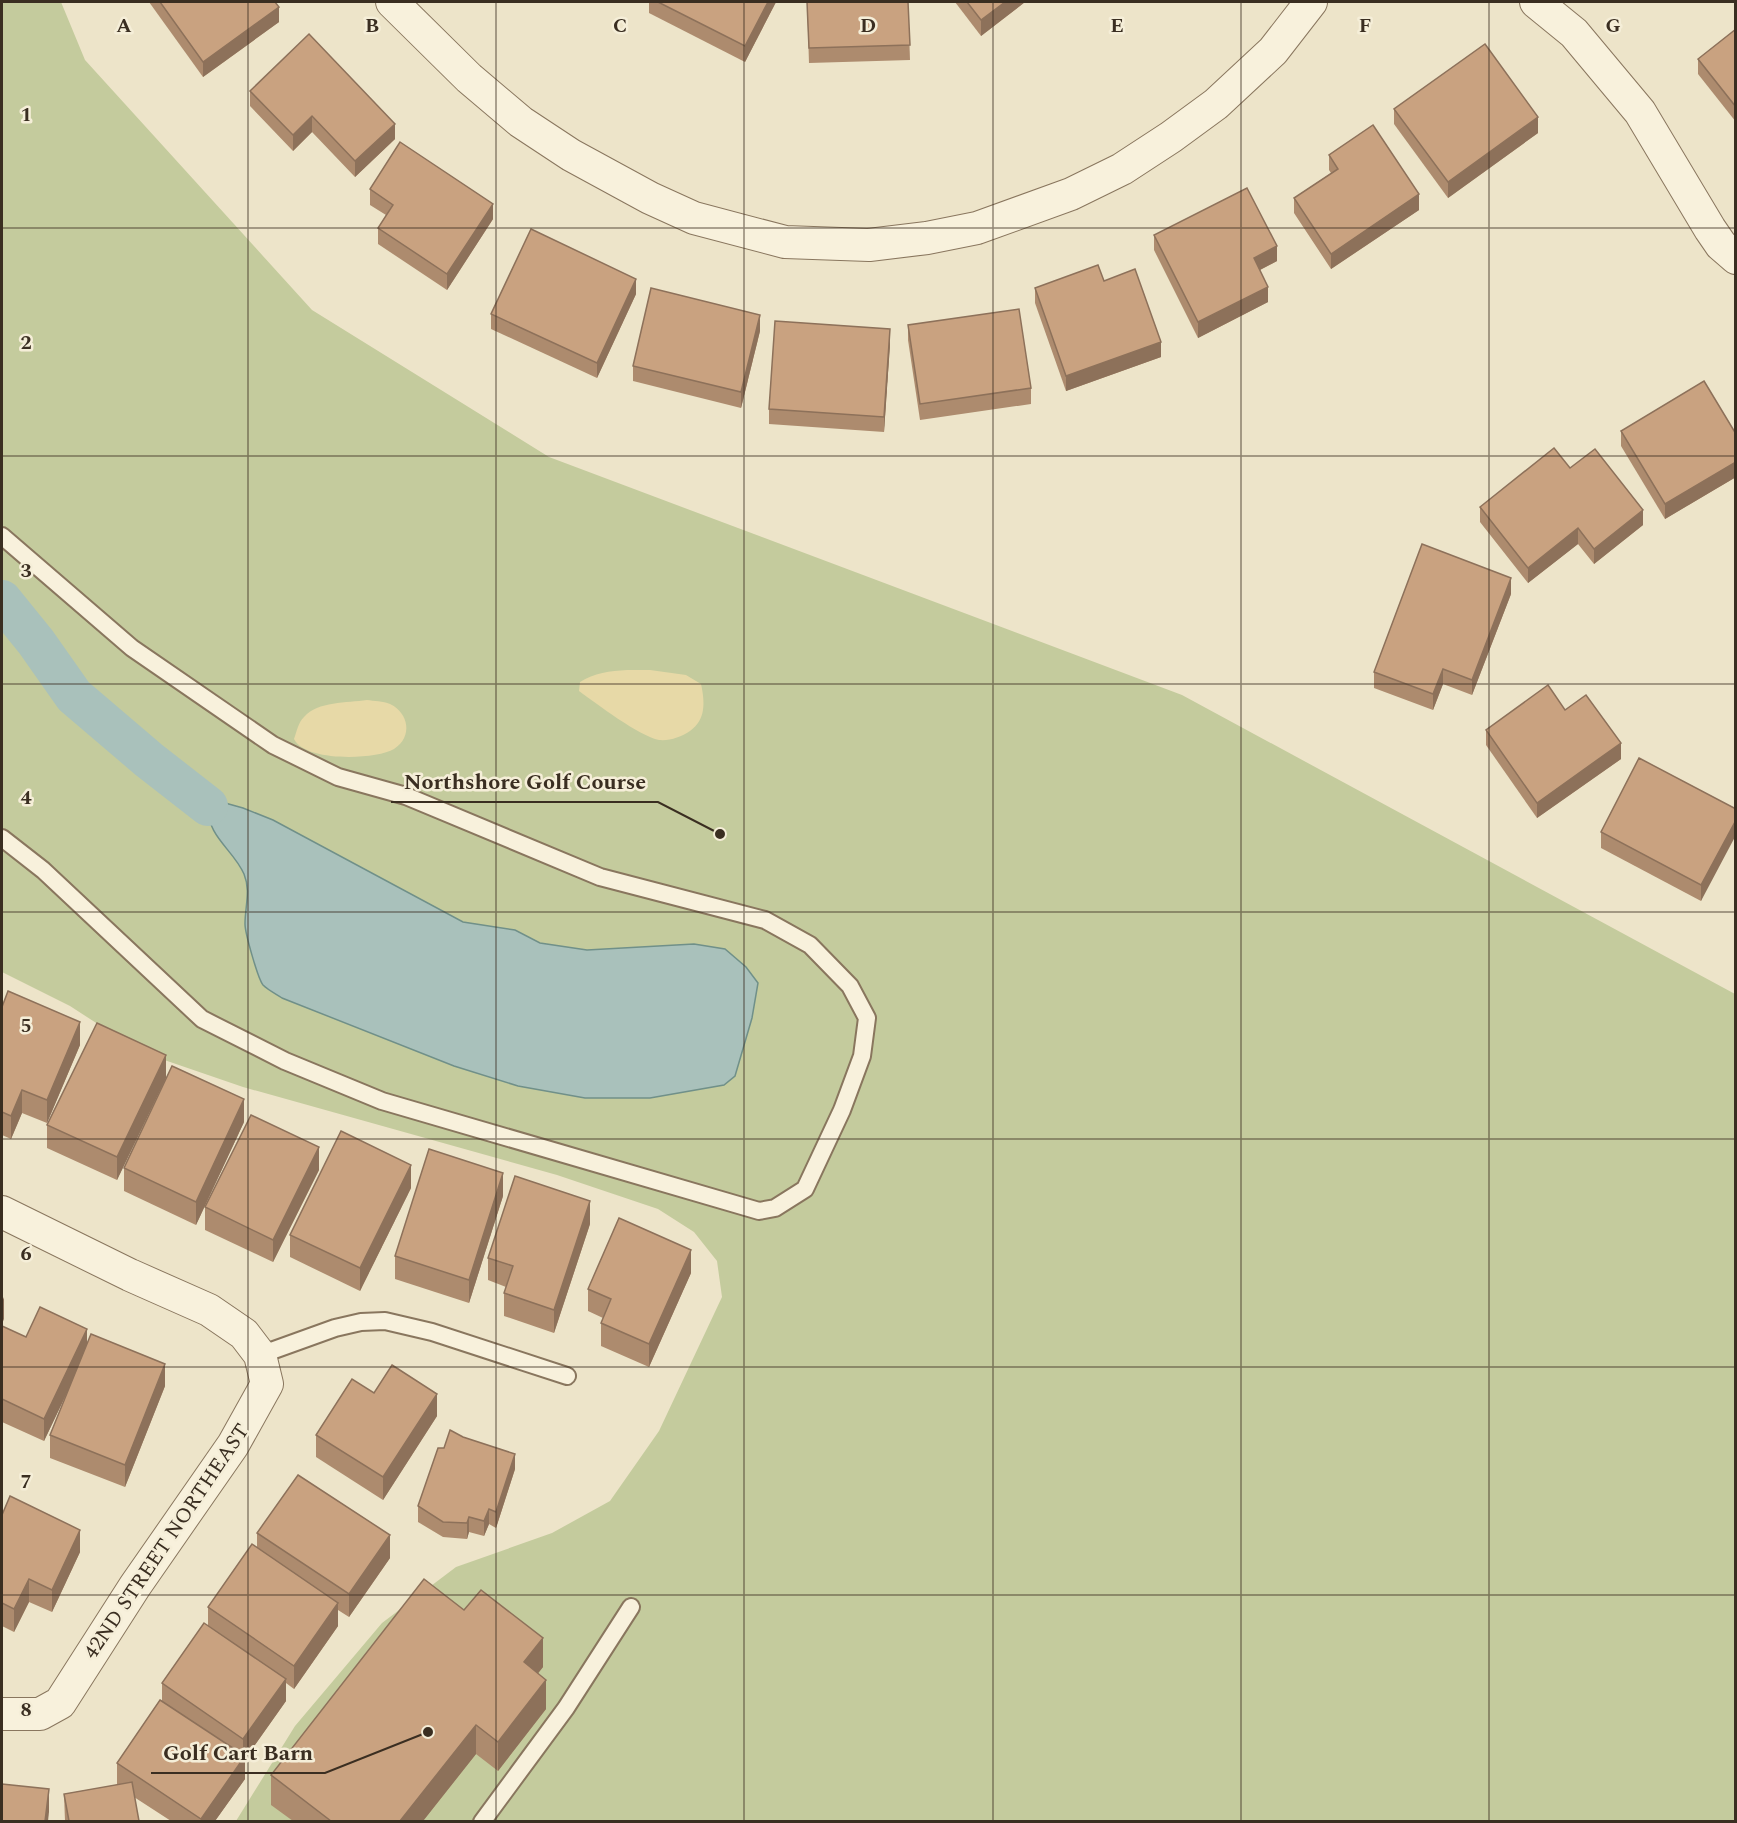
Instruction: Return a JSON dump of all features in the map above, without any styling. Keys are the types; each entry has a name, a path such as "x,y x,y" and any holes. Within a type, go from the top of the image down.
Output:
{"street":[{"path":"392,2 469,78 521,122 571,155 650,198 694,219 786,242 869,245 927,238 977,228 1071,194 1122,169 1216,104 1273,51 1311,2"},
{"path":"1536,2 1574,33 1640,112 1721,245 1736,258"},
{"path":"2,1212 130,1275 209,1310 244,1334 260,1355"},
{"name":"42ND STREET NORTHEAST","path":"2,1714 40,1714 60,1703 135,1586 233,1445 267,1384 260,1355"}],"lane":[{"path":"2,536 132,648 273,745 338,777 406,796 600,877 765,920 810,945 850,986 867,1018 862,1056 842,1110 805,1189 775,1208 759,1211 382,1101 285,1061 202,1019 43,870 2,838"},
{"path":"260,1355 335,1328 361,1322 385,1321 432,1332 567,1376"},
{"path":"482,1821 566,1708 630,1607"}],"green space":[{"path":"2,2 61,2 85,60 312,310 549,457 1182,695 1735,994 1735,1821 236,1821 295,1726 382,1623 456,1567 552,1533 610,1501 659,1431 722,1297 717,1261 694,1232 658,1209 557,1175 243,1087 141,1052 70,1006 2,972"}],"sand":[{"path":"627,670 650,670 686,675 701,684 703,710 699,722 679,737 659,740 630,726 579,691 580,682 591,676"},
{"path":"367,700 390,704 405,719 404,738 394,749 372,755 341,757 312,752 294,739 302,719 317,708"}],"water":[{"path":"218,801 273,820 463,922 515,930 540,943 587,950 694,944 725,949 746,967 758,983 752,1018 735,1076 724,1085 650,1098 585,1098 518,1086 454,1066 282,998 263,985 255,965 245,924 246,880 239,865 216,835 209,817 208,806"}],"building":[{"path":"160,2 275,2 279,7 203,62"},
{"path":"658,2 768,2 745,46"},
{"path":"807,2 908,2 910,45 809,48"},
{"path":"967,2 1005,2 981,20"},
{"path":"1736,29 1736,107 1698,59"},
{"path":"309,34 395,124 355,161 312,116 293,135 250,91"},
{"path":"1485,44 1538,117 1448,182 1394,109"},
{"path":"1373,125 1419,194 1331,254 1294,198 1338,169 1329,155"},
{"path":"400,142 493,204 447,274 378,228 393,205 370,189"},
{"path":"1247,188 1277,246 1254,258 1268,287 1198,322 1154,235"},
{"path":"531,229 636,279 597,363 491,314"},
{"path":"1098,265 1104,281 1135,269 1161,342 1066,376 1035,288"},
{"path":"651,288 760,315 741,392 633,366"},
{"path":"1019,309 1031,388 920,404 908,325"},
{"path":"775,321 890,329 884,417 769,409"},
{"path":"1704,381 1736,434 1736,462 1665,504 1621,431"},
{"path":"1554,448 1570,468 1595,449 1643,510 1594,549 1578,528 1528,568 1480,507"},
{"path":"1422,544 1511,578 1472,680 1443,669 1433,694 1374,672"},
{"path":"1548,685 1565,710 1586,695 1621,743 1537,803 1486,730"},
{"path":"1639,758 1736,809 1736,820 1701,885 1601,832"},
{"path":"8,991 80,1022 47,1100 22,1090 11,1116 2,1112 2,1007"},
{"path":"97,1023 166,1055 117,1157 47,1125"},
{"path":"172,1066 244,1099 196,1202 124,1168"},
{"path":"251,1115 319,1147 273,1240 205,1207"},
{"path":"341,1131 411,1165 360,1268 290,1235"},
{"path":"429,1149 503,1173 469,1280 395,1256"},
{"path":"515,1176 590,1201 554,1310 504,1293 513,1266 488,1258"},
{"path":"619,1218 691,1250 649,1344 601,1323 611,1299 588,1289"},
{"path":"40,1307 87,1329 44,1419 2,1399 2,1326 26,1337"},
{"path":"91,1334 165,1364 125,1465 50,1435"},
{"path":"392,1365 437,1394 383,1477 316,1435 352,1379 374,1393"},
{"path":"450,1430 463,1437 515,1454 496,1512 489,1509 484,1521 469,1517 467,1523 443,1522 418,1506 438,1448 444,1448"},
{"path":"298,1475 390,1535 349,1594 257,1533"},
{"path":"10,1496 80,1530 52,1590 29,1579 14,1609 2,1603 2,1515"},
{"path":"252,1544 338,1603 294,1666 208,1607"},
{"path":"424,1579 464,1610 481,1590 543,1638 524,1662 546,1680 498,1742 476,1725 400,1821 331,1821 271,1775"},
{"path":"204,1623 286,1679 243,1739 162,1683"},
{"path":"160,1700 245,1756 201,1819 117,1763"},
{"path":"132,1782 139,1821 69,1821 64,1794"},
{"path":"2,1784 49,1789 45,1821 2,1821"}],"waterway":[{"path":"2,600 36,642 74,696 149,760 208,806"}],"place":[{"name":"Northshore Golf Course","path":"720,834"},
{"name":"Golf Cart Barn","path":"428,1732"}]}
